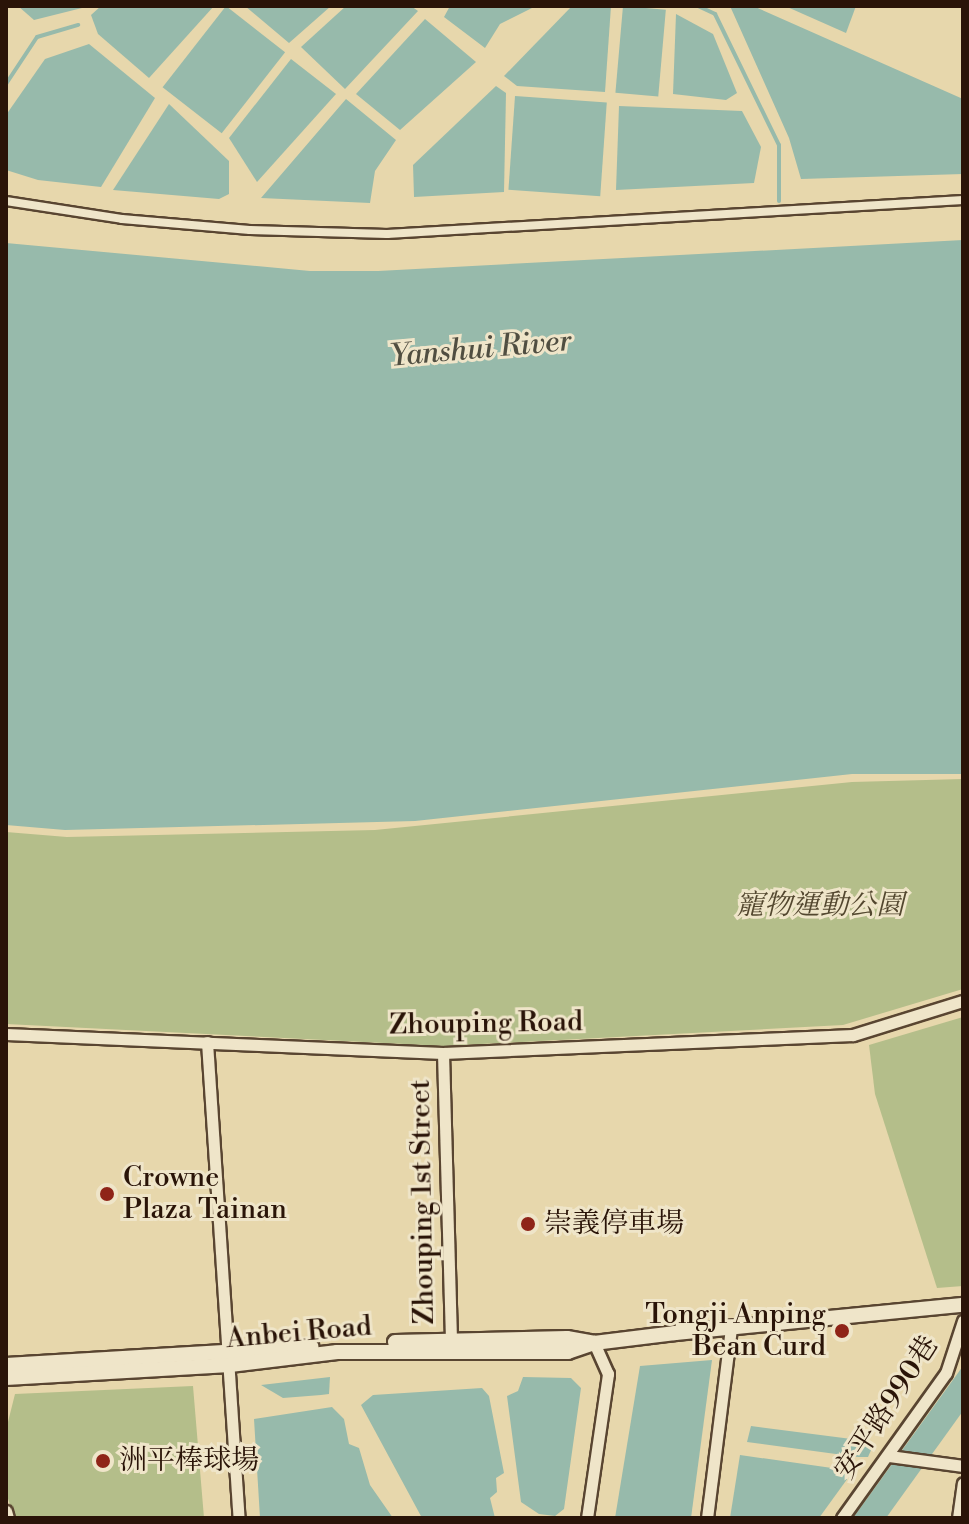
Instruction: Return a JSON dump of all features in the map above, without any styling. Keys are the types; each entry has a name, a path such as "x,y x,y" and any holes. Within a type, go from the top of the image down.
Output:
{"street":[{"path":"6,201 179,224 387,234 963,200"},
{"name":"Zhouping Road","path":"6,1034 443,1053 853,1035 963,1001"},
{"path":"207,1042 239,1518"},
{"name":"Zhouping 1st Street","path":"443,1053 451,1344"},
{"name":"Anbei Road","path":"6,1378 230,1358 451,1344 567,1338 594,1343 962,1307"},
{"name":"安平路990巷","path":"842,1518 946,1373 963,1321"},
{"path":"707,1518 731,1329"},
{"path":"587,1518 608,1374 594,1343"},
{"name":"Anbei Road","path":"6,1365 230,1358"},
{"path":"889,1456 963,1466"},
{"path":"958,1518 963,1483"},
{"path":"6,1511 8,1518"}],"green space":[{"name":"寵物運動公園","path":"963,779 963,989 843,1025 444,1046 6,1024 6,832 67,837 375,830 852,782"},
{"path":"963,1017 963,1286 937,1288 875,1094 869,1045"},
{"name":"洲平棒球場","path":"193,1386 204,1518 14,1518 6,1492 6,1430 15,1394"}],"water":[{"path":"18,6 90,6 34,20"},
{"path":"101,6 214,6 149,78 98,34 91,15"},
{"path":"226,6 285,52 222,133 163,87"},
{"path":"245,6 331,6 289,43"},
{"path":"346,6 411,6 418,11 345,89 301,47"},
{"path":"450,6 536,6 500,24 485,48 444,17"},
{"path":"572,6 611,6 605,92 517,86 504,76"},
{"path":"623,6 666,10 658,96 615,93"},
{"path":"730,6 753,6 963,99 963,174 801,179 789,138"},
{"path":"785,6 856,6 846,33"},
{"path":"676,14 713,34 737,93 726,100 673,94"},
{"path":"425,19 476,62 400,130 356,94"},
{"path":"89,44 155,98 101,187 38,180 6,170 6,115 45,59"},
{"path":"291,59 336,94 257,182 229,138"},
{"path":"496,86 506,93 504,192 414,197 413,165"},
{"path":"515,96 607,102 600,196 508,190"},
{"path":"346,99 396,140 375,171 370,203 261,198"},
{"path":"169,104 229,161 229,194 219,199 113,190"},
{"path":"619,106 742,111 761,147 754,183 616,190"},
{"name":"Yanshui River","path":"963,240 963,774 852,774 415,821 65,830 6,825 6,243 310,271 378,271"},
{"path":"712,1360 691,1518 615,1518 640,1366"},
{"path":"963,1366 963,1411 886,1518 853,1518"},
{"path":"330,1377 329,1394 321,1395 283,1398 261,1385"},
{"path":"523,1377 571,1378 581,1388 564,1509 555,1516 539,1514 521,1502 507,1396 518,1391"},
{"path":"482,1388 489,1396 504,1473 496,1478 497,1492 490,1498 495,1518 422,1518 361,1405 373,1395"},
{"path":"332,1407 344,1419 349,1444 359,1448 370,1485 393,1518 260,1518 254,1419"},
{"path":"751,1426 867,1441 872,1448 868,1457 858,1457 747,1442"},
{"path":"740,1455 853,1471 819,1518 730,1518"}],"waterway":[{"path":"698,6 715,14 779,145 779,201"},
{"path":"6,84 37,37 78,25"}],"place":[{"name":"Crowne Plaza Tainan","path":"107,1194"},
{"name":"崇義停車場","path":"528,1224"},
{"name":"Tongji Anping Bean Curd","path":"842,1331"},
{"name":"洲平棒球場","path":"103,1461"}]}
